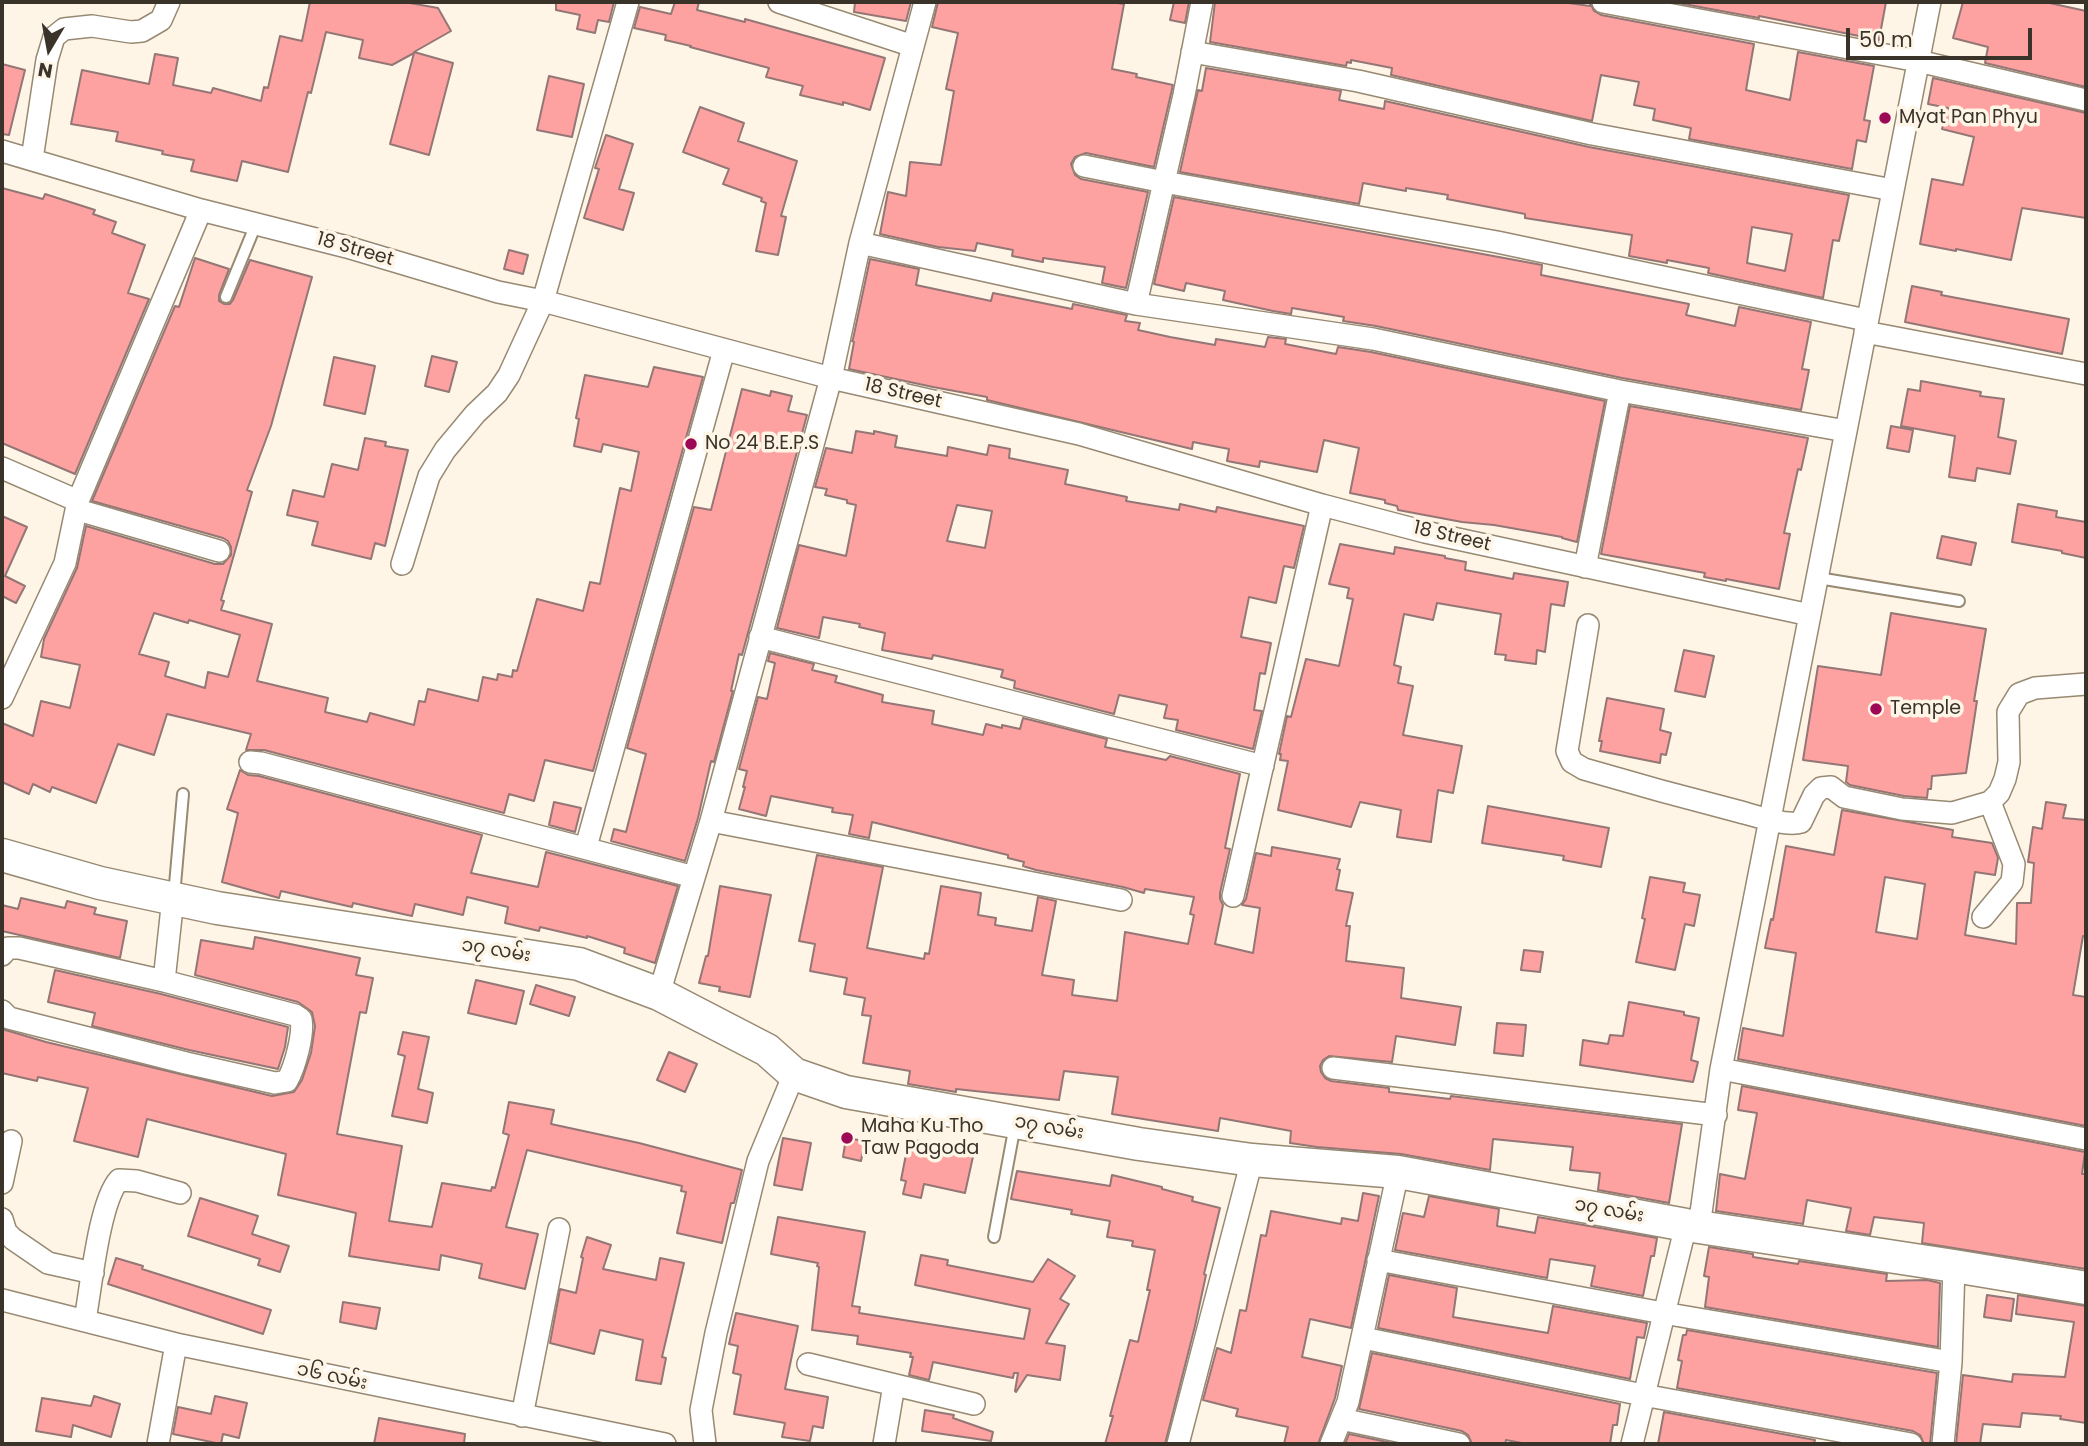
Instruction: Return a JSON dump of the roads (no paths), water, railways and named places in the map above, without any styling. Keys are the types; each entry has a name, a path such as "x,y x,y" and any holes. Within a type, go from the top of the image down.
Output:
{"street":[{"path":"32,159 47,60 54,37 64,29 92,26 142,31 160,20 169,2"},
{"path":"402,564 429,476 445,450 509,375 543,300 628,2"},
{"path":"779,2 913,46"},
{"path":"659,994 710,821 831,378 860,243 925,2"},
{"path":"1136,304 1202,2"},
{"path":"1608,2 1918,61 2086,100"},
{"path":"1632,1444 1663,1313 1692,1226 1716,1115 1721,1069 1930,2"},
{"path":"1192,52 1358,81 1592,134 1893,190"},
{"name":"18 Street","path":"2,151 201,210 347,247 498,292 543,300 831,378 1079,434 1425,532 1810,615"},
{"path":"1084,166 1497,242 2086,374"},
{"path":"2,698 65,563 78,505 201,210"},
{"path":"860,243 1136,304 1373,339 1620,391 1846,431"},
{"path":"586,847 724,350"},
{"path":"1585,567 1620,391"},
{"path":"2,468 78,505 219,551"},
{"path":"1233,896 1322,505"},
{"path":"1588,625 1567,751 1572,762 1584,769 1770,820 1795,824 1801,822 1814,795 1821,788 1831,787 1844,797 1915,810 1952,813 1990,802 1999,793 2005,779 2009,762 2008,712 2019,694 2035,688 2086,684"},
{"path":"760,637 1263,766"},
{"path":"250,762 694,877"},
{"path":"1983,917 2012,882 2014,864 1990,802"},
{"path":"710,821 1121,900"},
{"name":"၁၇ လမ်း","path":"2,855 100,883 263,916 579,964 659,994 767,1050 794,1074 846,1092 1139,1144 1252,1160 1398,1172 1692,1226 2086,1288"},
{"path":"164,981 173,898"},
{"path":"2,955 8,948 19,948 164,981 295,1014 301,1019 303,1027 291,1073 286,1081 275,1083 9,1018 2,1011"},
{"path":"1333,1068 1716,1115"},
{"path":"1721,1069 2086,1139"},
{"path":"705,1444 701,1410 716,1333 758,1161 794,1074"},
{"path":"2,1183 11,1141"},
{"path":"1178,1444 1252,1160"},
{"path":"1331,1444 1348,1402 1398,1172"},
{"path":"85,1320 105,1205 113,1187 119,1180 137,1181 180,1193"},
{"path":"2,1219 6,1232 13,1239 48,1263 93,1273"},
{"path":"522,1416 559,1230"},
{"path":"1378,1261 1951,1362"},
{"path":"1943,1444 1951,1362 1954,1266"},
{"name":"၁၆ လမ်း","path":"2,1300 177,1344 522,1416 578,1436 665,1444"},
{"path":"1363,1338 1643,1395 1911,1444"},
{"path":"158,1444 177,1344"},
{"path":"808,1364 974,1404"},
{"path":"884,1444 894,1385"},
{"path":"1341,1419 1459,1444"}],"lane":[{"path":"226,297 256,224"},
{"path":"1818,578 1959,601"},
{"path":"173,898 183,794"},
{"path":"994,1237 1015,1122"}],"place":[{"name":"Myat Pan Phyu","path":"1885,118"},
{"name":"No 24 B.E.P.S","path":"691,444"},
{"name":"Temple","path":"1876,709"},
{"name":"Maha Ku Tho Taw Pagoda","path":"847,1138"}]}
